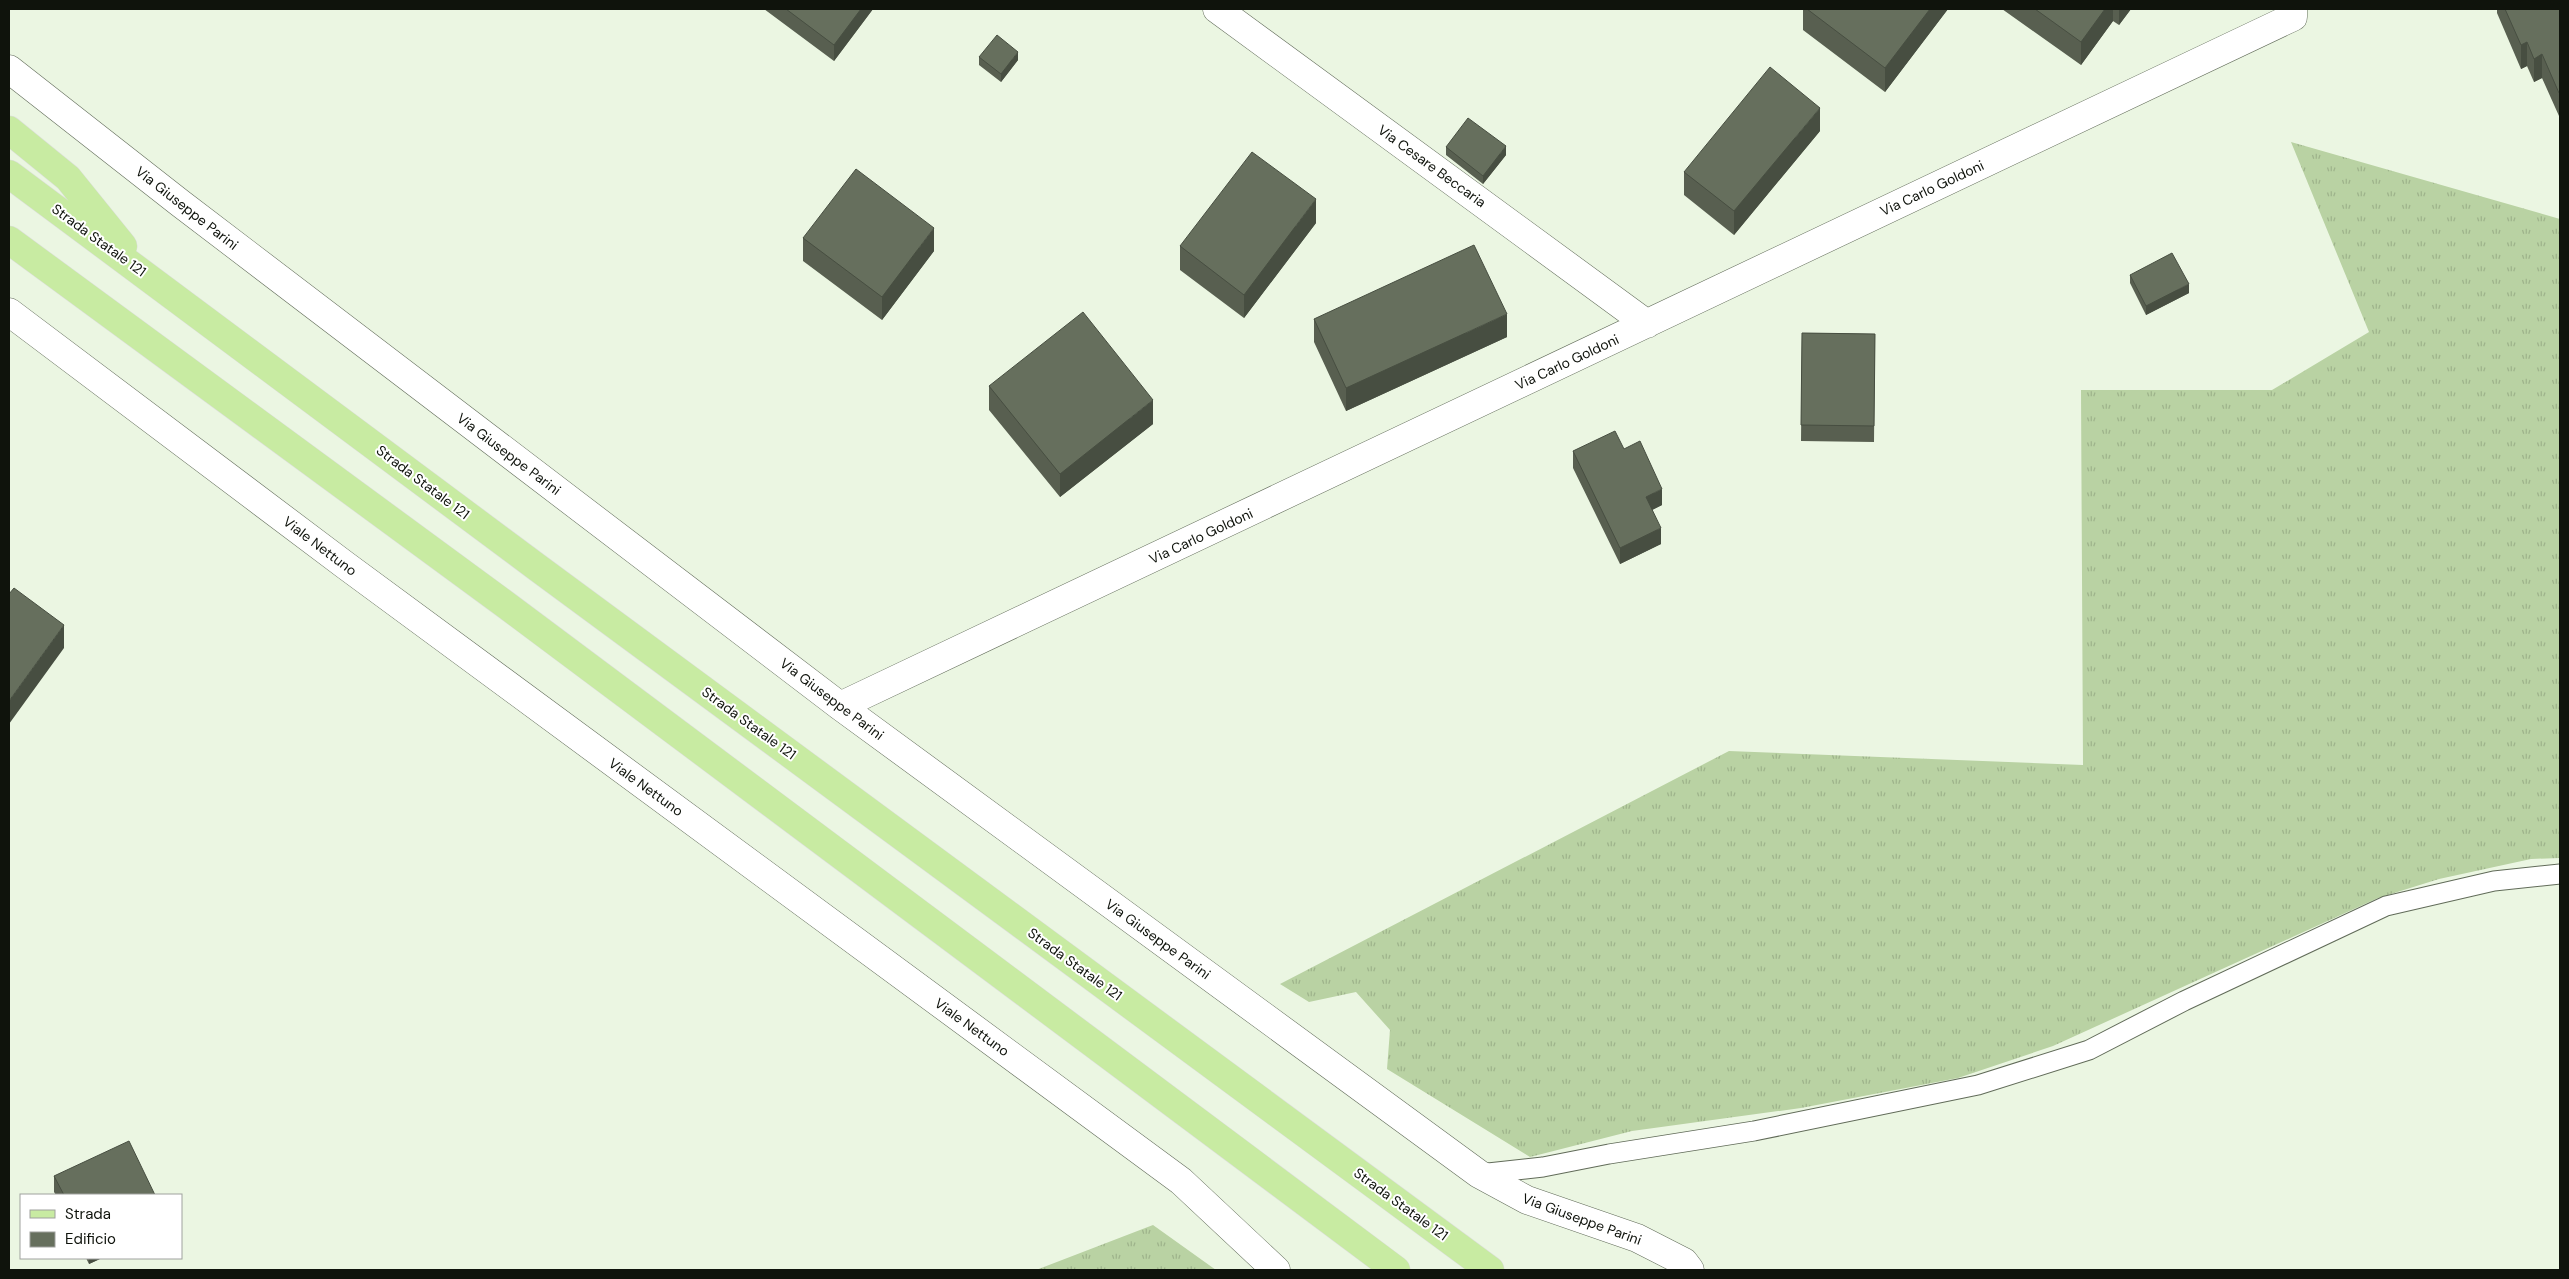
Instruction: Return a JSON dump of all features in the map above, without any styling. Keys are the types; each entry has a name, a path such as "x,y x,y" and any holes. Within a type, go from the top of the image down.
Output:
{"main road":[{"path":"9,130 68,178 148,276"},
{"name":"Strada Statale 121","path":"9,174 538,568 1490,1270"},
{"path":"9,240 506,605 1396,1270"}],"street":[{"name":"Via Cesare Beccaria","path":"1217,9 1647,324"},
{"name":"Via Carlo Goldoni","path":"840,706 1647,324 2293,13"},
{"name":"Via Giuseppe Parini","path":"9,69 180,203 840,706 1480,1174 1527,1200 1637,1238 1684,1262 1690,1270"},
{"name":"Viale Nettuno","path":"9,312 345,565 1181,1181 1276,1270"}],"lane":[{"path":"1480,1174 1544,1167 1608,1154 1754,1131 1978,1086 2088,1050 2184,1001 2386,906 2494,881 2560,874"}],"green space":[{"path":"2291,142 2560,219 2560,858 2531,859 2439,879 2378,898 2053,1046 1958,1078 1801,1108 1632,1131 1530,1157 1387,1069 1390,1030 1356,992 1309,1002 1280,984 1729,751 2083,765 2081,390 2272,390 2369,332"},
{"path":"1153,1225 1216,1270 1036,1270"}],"building":[{"path":"786,9 861,9 834,45"},
{"path":"1807,9 1930,9 1885,68"},
{"path":"2035,9 2105,9 2081,42"},
{"path":"2505,9 2560,9 2559,93 2542,54 2534,59 2527,42 2521,45"},
{"path":"997,35 1018,52 1001,74 979,57"},
{"path":"1770,67 1820,108 1734,211 1684,172"},
{"path":"1468,118 1506,146 1483,176 1446,147"},
{"path":"1252,152 1316,199 1244,295 1180,246"},
{"path":"856,169 934,228 882,297 803,238"},
{"path":"1474,245 1507,314 1346,388 1314,319"},
{"path":"2172,253 2189,284 2146,306 2130,275"},
{"path":"1083,312 1153,400 1060,474 989,386"},
{"path":"1802,333 1875,334 1874,426 1801,425"},
{"path":"1615,431 1624,449 1640,441 1662,489 1646,497 1661,528 1620,548 1573,451"},
{"path":"14,588 64,625 9,701 9,594"},
{"path":"129,1141 155,1194 63,1194 54,1176"}]}
